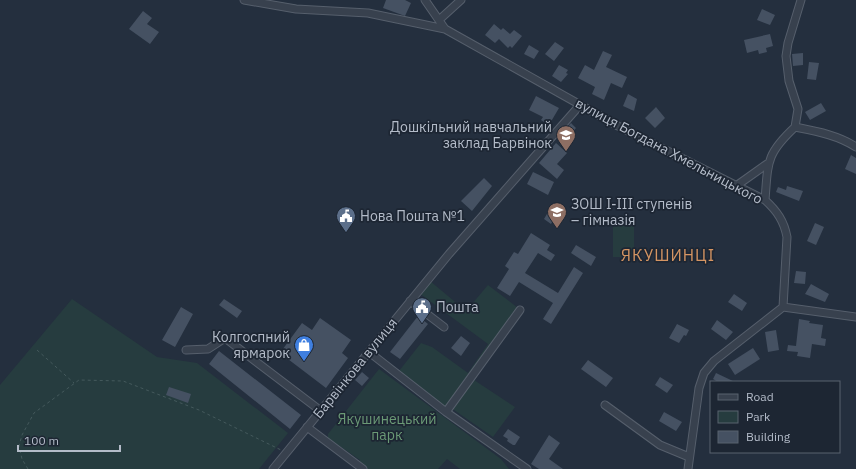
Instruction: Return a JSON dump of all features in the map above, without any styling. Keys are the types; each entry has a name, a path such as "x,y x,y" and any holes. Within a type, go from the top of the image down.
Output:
{"street":[{"name":"вулиця Богдана Хмельницького","path":"244,0 296,9 368,13 445,29 580,105 765,200 779,214 786,229 783,307"},
{"name":"вулиця Богдана Хмельницького","path":"425,0 445,29"},
{"path":"439,20 461,0"},
{"path":"765,200 768,164 777,145 795,127 798,109 789,81 786,56 788,43 801,0"},
{"name":"Барвінкова вулиця","path":"273,469 410,301 580,105"},
{"path":"795,127 816,131 850,143 856,147"},
{"path":"736,186 768,164"},
{"path":"410,301 444,327"},
{"path":"688,469 699,388 704,373 714,361 783,307 856,317"},
{"path":"446,412 520,310"},
{"path":"186,350 208,349 225,338 321,411"},
{"path":"369,352 446,412 526,469"},
{"path":"605,405 660,445 690,457"},
{"path":"307,427 363,469"}],"path":[{"path":"37,350 74,384"},
{"path":"28,469 22,459 19,446 22,436 34,413 79,380 123,381 199,410 287,452"}],"green space":[{"path":"613,217 634,217 634,257 613,257"},
{"path":"430,281 466,311 488,285 518,308 448,407 444,406 399,371 421,343 432,347 468,373 488,344 419,293"},
{"path":"72,299 157,357 197,363 288,433 259,469 0,469 0,385"},
{"name":"Якушинецький парк","path":"379,369 501,459 509,469 460,469 447,459 438,469 359,469 360,460 328,438 328,434"},
{"path":"474,380 515,407 493,437 454,410 454,406"}],"building":[{"path":"386,0 405,0 411,3 405,16 383,8"},
{"path":"762,9 775,15 770,25 757,20"},
{"path":"143,11 152,18 147,24 159,32 150,44 129,29"},
{"path":"494,24 501,30 503,28 510,34 514,30 522,36 512,48 510,46 508,48 499,39 495,43 485,35"},
{"path":"770,34 773,46 766,48 767,52 759,54 758,50 747,53 744,40"},
{"path":"555,42 564,48 554,61 545,54"},
{"path":"529,45 539,51 534,59 524,54"},
{"path":"603,51 612,55 606,67 627,77 622,88 611,83 604,100 592,94 595,87 578,78 585,65 594,70"},
{"path":"803,53 803,65 793,66 792,54"},
{"path":"809,62 819,63 816,80 807,79"},
{"path":"559,65 568,70 566,73 568,74 561,82 552,76"},
{"path":"628,94 637,99 634,111 623,106"},
{"path":"536,96 559,108 549,125 541,120 543,117 529,110"},
{"path":"821,103 826,111 810,120 805,112"},
{"path":"656,107 665,118 655,128 645,118"},
{"path":"571,123 576,128 569,136 563,132"},
{"path":"556,143 567,153 557,164 564,170 557,179 539,163"},
{"path":"851,155 856,158 856,174 845,169"},
{"path":"533,172 554,182 548,195 527,184"},
{"path":"484,178 492,186 472,211 461,201"},
{"path":"787,186 803,191 799,201 776,192 778,187 786,190"},
{"path":"551,207 558,211 551,224 544,219"},
{"path":"815,223 824,227 816,245 807,241"},
{"path":"531,233 550,245 547,250 555,255 551,261 538,253 525,273 558,293 574,267 583,273 551,324 543,319 553,303 519,282 510,296 497,288 509,269 505,266 514,252 518,254"},
{"path":"576,245 596,257 591,266 571,253"},
{"path":"796,271 806,272 805,284 794,283"},
{"path":"811,284 829,294 825,302 805,294"},
{"path":"734,294 747,303 742,311 728,302"},
{"path":"224,299 242,311 237,318 219,305"},
{"path":"181,307 193,314 175,347 162,340"},
{"path":"418,316 428,324 400,359 390,352"},
{"path":"320,318 351,340 342,353 348,358 326,388 280,353 302,323 312,330"},
{"path":"799,319 810,321 809,323 823,325 821,338 826,339 825,346 812,344 810,358 797,356 798,352 787,351 788,345 796,346"},
{"path":"717,320 733,332 726,340 711,329"},
{"path":"677,324 689,330 686,336 684,335 679,343 669,338"},
{"path":"776,330 779,350 768,352 765,332"},
{"path":"461,336 470,343 461,356 451,348"},
{"path":"753,348 760,359 735,375 728,364"},
{"path":"219,351 301,415 290,429 209,364"},
{"path":"588,360 613,378 606,387 581,369"},
{"path":"362,372 369,378 362,386 355,380"},
{"path":"716,373 733,381 716,381 713,379"},
{"path":"660,377 673,385 667,393 655,385"},
{"path":"169,387 191,394 188,403 166,395"},
{"path":"664,412 682,422 676,431 659,421"},
{"path":"508,429 520,437 515,445 507,441 508,439 503,436"},
{"path":"549,435 560,443 549,459 563,469 539,469 531,464"}],"place":[{"name":"Дошкільний навчальний заклад Барвінок","path":"566,152"},
{"name":"ЗОШ І-ІІІ ступенів – гімназія","path":"557,229"},
{"name":"Нова Пошта №1","path":"346,233"},
{"name":"Пошта","path":"422,324"},
{"name":"Колгоспний ярмарок","path":"304,362"}],"district":[{"name":"ЯКУШИНЦІ","path":"668,255"}]}
